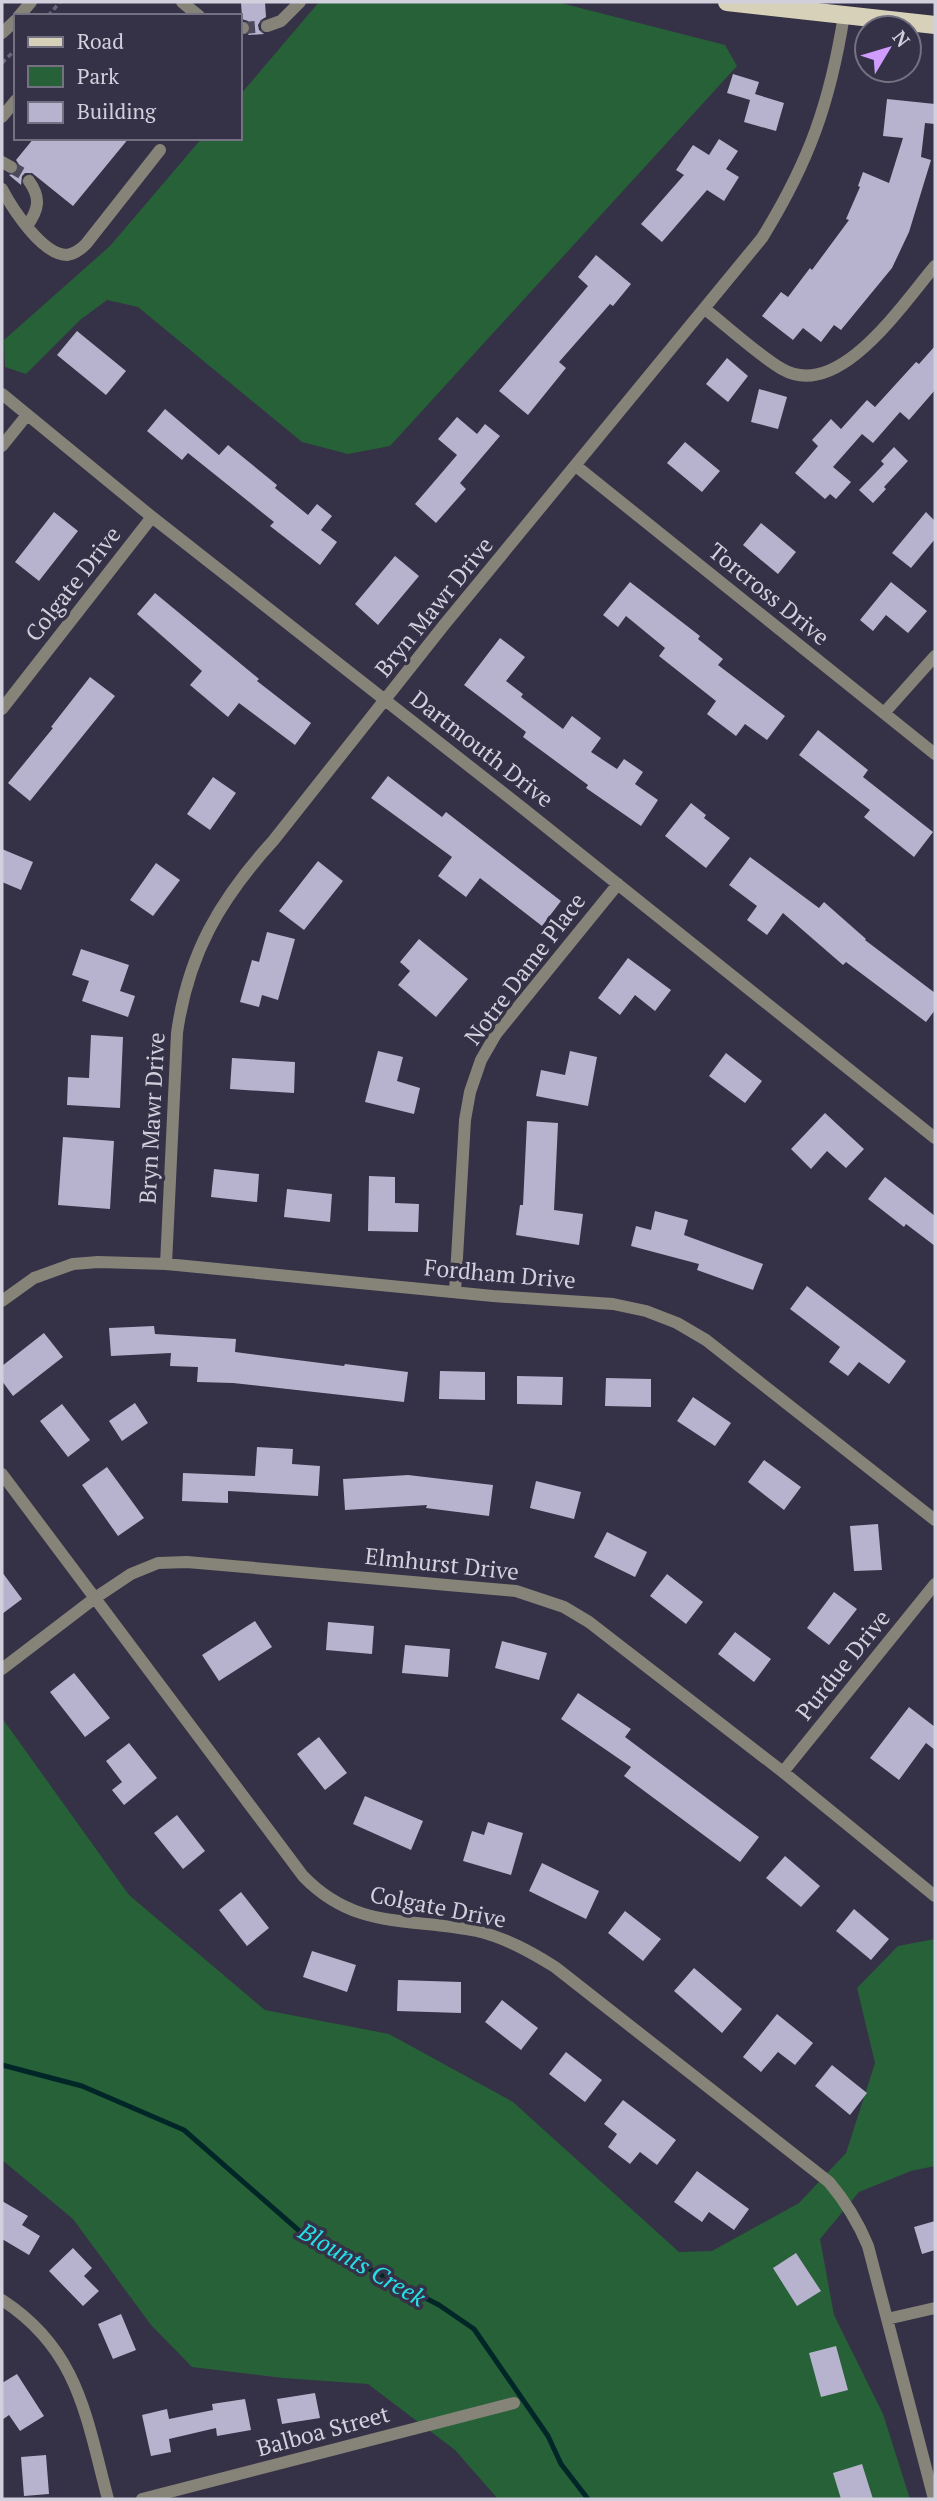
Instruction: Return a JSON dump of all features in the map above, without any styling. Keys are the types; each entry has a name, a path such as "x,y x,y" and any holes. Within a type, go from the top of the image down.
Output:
{"main road":[{"path":"727,2 935,25"}],"street":[{"path":"181,2 196,14"},
{"path":"267,26 281,21 300,2"},
{"name":"Bryn Mawr Drive","path":"166,1264 177,1033 181,1004 191,968 206,932 230,893 762,238 807,157 824,110 837,61 844,15"},
{"path":"2,117 14,102"},
{"path":"2,189 15,213 27,226 54,251 65,255 80,250 160,150"},
{"path":"27,226 36,214 39,201 29,181"},
{"path":"705,309 782,369 798,375 815,376 827,373 856,356 935,266"},
{"name":"Dartmouth Drive","path":"2,394 152,517 935,1138"},
{"path":"2,446 27,415"},
{"name":"Torcross Drive","path":"576,466 935,754"},
{"name":"Colgate Drive","path":"2,709 152,517"},
{"path":"884,713 935,656"},
{"name":"Notre Dame Place","path":"455,1292 465,1120 470,1091 481,1060 496,1034 618,884"},
{"name":"Fordham Drive","path":"2,1301 34,1278 74,1264 98,1262 166,1264 455,1292 613,1304 646,1311 677,1323 706,1340 935,1520"},
{"name":"Colgate Drive","path":"2,1474 315,1888 350,1910 374,1918 479,1932 511,1942 555,1967 829,2182 858,2223 867,2246 934,2499"},
{"name":"Elmhurst Drive","path":"2,1669 95,1598 142,1568 158,1563 187,1562 516,1591 564,1607 589,1622 783,1772 935,1896"},
{"name":"Purdue Drive","path":"783,1772 935,1584"},
{"path":"2,2301 20,2312 42,2332 73,2377 108,2499"},
{"path":"887,2319 935,2308"},
{"name":"Balboa Street","path":"142,2499 514,2403"}],"green space":[{"path":"319,2 557,2 725,45 737,66 390,446 348,454 302,442 138,307 107,300 80,320 26,374 5,367 4,340 110,246 200,140 242,140 242,93"},
{"path":"2,1718 129,1895 265,2010 389,2034 513,2102 679,2252 712,2251 799,2203 846,2153 875,2063 857,1988 898,1946 935,1939 935,2166 911,2171 859,2192 820,2239 834,2315 883,2414 910,2499 498,2499 455,2450 368,2384 283,2378 192,2367 151,2325 73,2219 2,2160"}],"building":[{"path":"241,2 265,2 266,17 258,25 264,34 248,35 252,27 248,21 242,19"},
{"path":"733,74 759,82 755,94 784,103 776,131 744,122 750,100 727,93"},
{"path":"887,99 935,104 935,124 925,123 921,157 931,160 909,232 892,268 841,330 834,325 821,342 803,328 793,340 762,316 781,292 788,297 849,220 846,219 860,187 858,186 863,172 889,183 903,138 883,136"},
{"path":"719,139 738,151 726,169 739,177 724,201 707,190 662,242 641,224 684,175 676,170 693,145 709,155"},
{"path":"32,140 127,140 73,206 32,173 22,176 21,185 9,175 18,172 20,166 16,160"},
{"path":"596,255 631,284 559,362 566,368 528,415 499,391 588,286 578,277"},
{"path":"77,331 126,371 106,395 57,355"},
{"path":"935,346 935,390 909,420 900,412 873,443 862,434 833,467 851,482 836,499 830,494 825,499 795,473 818,446 812,440 831,419 841,429 867,400 875,407 916,362 919,364"},
{"path":"727,358 748,376 728,402 706,384"},
{"path":"759,389 787,397 778,429 751,422"},
{"path":"165,409 219,455 228,445 277,485 275,488 308,515 317,504 332,516 321,530 337,542 320,565 270,526 274,522 188,453 182,460 147,431"},
{"path":"457,417 477,434 485,424 500,436 460,483 466,489 436,523 415,504 457,455 438,439"},
{"path":"685,442 720,471 702,492 667,463"},
{"path":"894,447 908,461 873,503 859,490 884,464 881,461"},
{"path":"54,512 78,531 39,581 15,562"},
{"path":"926,512 935,521 935,539 911,568 892,553"},
{"path":"761,523 796,552 778,574 743,545"},
{"path":"395,556 419,576 378,625 355,604"},
{"path":"630,582 700,636 698,639 723,659 718,665 785,716 767,740 745,724 736,736 707,714 716,701 659,656 665,648 626,616 618,627 603,615"},
{"path":"891,582 927,611 908,633 886,615 873,631 860,620"},
{"path":"155,593 259,679 257,681 311,723 295,745 239,703 228,717 190,685 202,671 137,614"},
{"path":"500,638 525,657 506,681 523,694 521,697 563,729 572,716 601,738 591,752 617,769 624,759 643,772 635,784 658,800 641,826 586,788 588,785 523,737 526,732 464,685"},
{"path":"90,677 115,696 30,801 8,783"},
{"path":"818,730 868,770 863,777 933,832 914,857 864,817 870,810 799,755"},
{"path":"388,776 442,817 446,812 561,901 542,926 480,878 466,897 438,876 452,857 371,798"},
{"path":"213,777 236,793 210,830 187,814"},
{"path":"691,803 706,815 704,818 730,838 706,868 665,836"},
{"path":"2,849 33,862 21,890 2,882"},
{"path":"750,857 819,908 824,902 865,940 935,993 935,1010 926,1022 846,962 843,965 783,913 767,935 747,920 757,906 729,885"},
{"path":"318,861 343,881 304,930 279,911"},
{"path":"156,863 180,880 153,916 130,900"},
{"path":"267,932 295,939 278,1000 262,995 259,1007 240,1002 252,960 259,962"},
{"path":"419,939 468,979 436,1017 398,985 410,971 400,962"},
{"path":"81,949 129,965 120,991 135,996 128,1017 82,1001 89,981 72,975"},
{"path":"628,958 671,990 655,1011 635,995 620,1015 598,998"},
{"path":"91,1035 123,1037 120,1108 67,1105 68,1077 89,1078"},
{"path":"378,1051 403,1057 397,1081 420,1088 414,1114 365,1102"},
{"path":"570,1051 597,1057 588,1106 536,1096 541,1070 565,1075"},
{"path":"726,1053 762,1081 745,1103 709,1076"},
{"path":"232,1058 295,1062 294,1093 230,1089"},
{"path":"825,1113 864,1149 846,1168 827,1151 811,1169 791,1149"},
{"path":"527,1121 558,1123 554,1210 583,1214 579,1245 516,1235 520,1205 523,1205"},
{"path":"63,1137 114,1141 110,1209 58,1205"},
{"path":"214,1169 259,1174 257,1202 211,1197"},
{"path":"369,1176 395,1177 395,1203 419,1204 418,1232 368,1231"},
{"path":"885,1177 935,1216 935,1246 906,1224 904,1227 868,1199"},
{"path":"287,1189 332,1194 330,1222 284,1217"},
{"path":"655,1211 688,1220 684,1235 763,1264 753,1290 697,1270 699,1264 631,1246 636,1226 651,1230"},
{"path":"807,1286 906,1361 889,1384 859,1362 848,1376 829,1362 840,1347 790,1309"},
{"path":"154,1326 155,1334 236,1339 235,1352 408,1372 404,1402 233,1383 197,1382 198,1367 170,1366 171,1353 111,1356 109,1328"},
{"path":"44,1333 63,1357 13,1396 2,1381 2,1366"},
{"path":"440,1371 485,1372 485,1400 439,1399"},
{"path":"517,1376 563,1377 562,1405 517,1404"},
{"path":"606,1378 651,1379 651,1407 605,1406"},
{"path":"693,1397 731,1423 715,1446 677,1421"},
{"path":"135,1403 148,1423 122,1441 109,1421"},
{"path":"62,1404 90,1440 68,1457 40,1421"},
{"path":"257,1447 293,1449 292,1464 320,1466 318,1496 228,1491 228,1503 182,1501 183,1473 255,1476"},
{"path":"764,1460 801,1487 784,1510 748,1482"},
{"path":"107,1467 144,1518 118,1536 82,1485"},
{"path":"408,1475 493,1485 489,1516 426,1508 427,1505 345,1510 343,1479"},
{"path":"536,1481 581,1492 574,1519 530,1508"},
{"path":"878,1524 882,1570 854,1571 850,1526"},
{"path":"607,1532 647,1552 635,1577 594,1557"},
{"path":"2,1572 22,1599 2,1614"},
{"path":"667,1574 703,1602 686,1624 650,1596"},
{"path":"834,1592 857,1609 829,1645 807,1628"},
{"path":"255,1621 272,1647 219,1681 202,1655"},
{"path":"328,1622 374,1626 372,1654 326,1650"},
{"path":"735,1632 771,1659 754,1682 718,1654"},
{"path":"502,1641 547,1653 539,1680 495,1668"},
{"path":"405,1645 450,1649 448,1677 402,1673"},
{"path":"74,1673 110,1718 85,1737 50,1692"},
{"path":"578,1693 631,1729 625,1737 759,1837 740,1862 624,1776 631,1767 561,1719"},
{"path":"909,1707 935,1727 935,1750 926,1743 899,1780 870,1758"},
{"path":"319,1737 347,1773 325,1790 297,1754"},
{"path":"129,1743 157,1778 124,1805 112,1790 122,1782 106,1761"},
{"path":"365,1796 423,1821 411,1850 353,1824"},
{"path":"177,1815 205,1851 183,1869 154,1833"},
{"path":"488,1822 523,1833 511,1875 463,1861 472,1831 484,1835"},
{"path":"785,1856 820,1886 801,1907 766,1878"},
{"path":"542,1863 599,1891 586,1919 529,1891"},
{"path":"241,1892 269,1928 247,1946 219,1910"},
{"path":"854,1909 889,1939 871,1960 836,1931"},
{"path":"625,1911 661,1939 643,1961 608,1933"},
{"path":"312,1951 356,1965 347,1992 303,1977"},
{"path":"694,1968 742,2009 722,2033 674,1991"},
{"path":"398,1980 461,1982 461,2013 397,2011"},
{"path":"502,2000 538,2028 521,2050 485,2022"},
{"path":"777,2014 813,2043 795,2065 778,2052 761,2072 743,2057"},
{"path":"566,2052 602,2080 585,2102 549,2074"},
{"path":"832,2065 867,2093 850,2115 815,2086"},
{"path":"623,2100 676,2140 657,2165 640,2152 630,2164 608,2147 617,2134 604,2124"},
{"path":"697,2171 749,2209 734,2230 709,2212 702,2222 674,2202"},
{"path":"2,2201 28,2216 22,2225 40,2236 29,2255 2,2239"},
{"path":"935,2221 935,2250 922,2254 914,2227"},
{"path":"73,2248 92,2268 84,2276 99,2291 83,2306 49,2271"},
{"path":"796,2253 821,2291 797,2306 773,2268"},
{"path":"121,2314 136,2350 113,2359 98,2324"},
{"path":"836,2346 848,2390 821,2397 809,2353"},
{"path":"17,2374 44,2416 20,2431 9,2415 2,2420 2,2383"},
{"path":"315,2393 320,2418 282,2424 277,2399"},
{"path":"245,2399 251,2430 217,2436 216,2428 169,2439 171,2452 151,2456 142,2415 167,2409 169,2419 213,2410 212,2404"},
{"path":"46,2455 49,2494 24,2496 21,2457"},
{"path":"862,2464 873,2499 841,2499 833,2473"}],"waterway":[{"name":"Blounts Creek","path":"2,2065 82,2086 184,2130 304,2235 439,2305 474,2329 548,2436 561,2464 588,2499"}],"tunnel":[{"path":"243,28 267,26"},
{"path":"11,167 29,181"}]}
